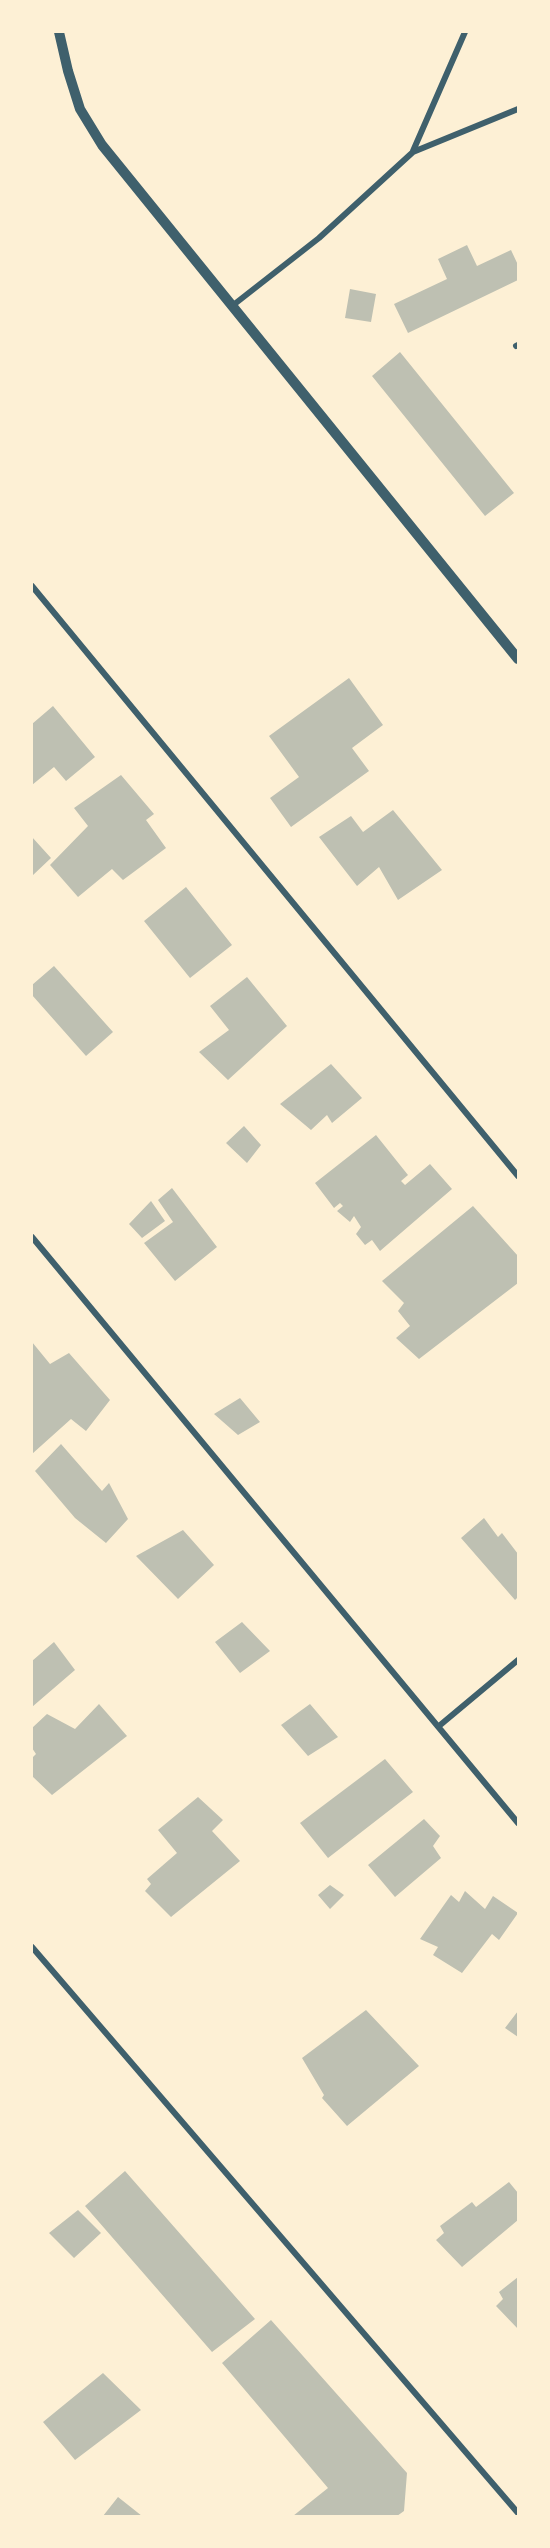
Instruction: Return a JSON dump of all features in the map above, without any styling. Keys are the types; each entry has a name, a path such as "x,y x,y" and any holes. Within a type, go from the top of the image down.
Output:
{"street":[{"path":"59,32 80,109 102,145 519,659"},
{"path":"413,152 465,32"},
{"path":"232,306 319,238 413,152 519,109"},
{"path":"32,586 519,1176"},
{"path":"32,1236 519,1823"},
{"path":"439,1726 519,1660"},
{"path":"32,1947 519,2513"}],"building":[{"path":"467,245 477,266 511,250 518,265 518,280 408,333 394,304 447,279 438,259"},
{"path":"350,289 376,294 371,322 345,318"},
{"path":"400,352 514,493 485,516 372,376"},
{"path":"349,678 383,725 352,748 369,771 291,827 270,798 299,777 269,736"},
{"path":"53,706 95,757 66,781 54,767 32,785 32,724"},
{"path":"121,775 154,814 146,820 166,848 123,880 112,869 78,897 50,865 88,826 74,808"},
{"path":"393,810 442,870 398,900 379,867 357,886 319,837 351,816 363,832"},
{"path":"32,837 51,858 32,876"},
{"path":"186,887 232,945 190,978 144,921"},
{"path":"54,966 113,1032 86,1056 32,995 32,985"},
{"path":"247,977 287,1026 228,1080 199,1052 229,1030 210,1006"},
{"path":"331,1064 362,1098 332,1123 327,1115 311,1130 280,1104"},
{"path":"244,1126 261,1145 247,1163 226,1143"},
{"path":"376,1135 408,1175 401,1181 405,1185 430,1164 452,1189 380,1251 372,1240 365,1245 356,1234 361,1227 354,1216 350,1222 337,1211 343,1206 340,1203 334,1208 315,1183"},
{"path":"172,1188 217,1247 175,1281 144,1243 173,1222 158,1200"},
{"path":"151,1201 165,1221 142,1238 129,1224"},
{"path":"473,1206 518,1256 518,1283 419,1359 396,1338 410,1326 398,1311 404,1303 382,1281"},
{"path":"32,1342 50,1364 69,1353 110,1400 86,1431 71,1419 32,1454"},
{"path":"240,1398 260,1422 238,1435 214,1414"},
{"path":"61,1444 102,1491 109,1483 128,1519 106,1543 75,1518 35,1471"},
{"path":"484,1518 498,1537 502,1533 518,1554 518,1597 515,1600 461,1538"},
{"path":"183,1530 214,1565 178,1599 136,1556"},
{"path":"242,1622 270,1651 240,1673 215,1642"},
{"path":"54,1642 75,1670 32,1707 32,1661"},
{"path":"99,1704 127,1736 52,1795 32,1776 32,1758 36,1754 32,1748 32,1728 47,1714 75,1729"},
{"path":"310,1704 338,1737 308,1756 281,1725"},
{"path":"385,1759 413,1792 328,1858 300,1823"},
{"path":"198,1797 223,1820 212,1831 240,1861 171,1917 145,1891 151,1884 147,1879 177,1853 158,1830"},
{"path":"424,1819 440,1836 433,1846 441,1858 395,1897 368,1865"},
{"path":"330,1885 344,1895 330,1909 318,1895"},
{"path":"465,1891 485,1909 493,1896 518,1913 499,1940 492,1934 462,1973 433,1955 438,1947 420,1939 451,1895 459,1902"},
{"path":"366,2010 419,2066 347,2126 322,2098 324,2095 302,2058"},
{"path":"518,2011 518,2037 505,2028"},
{"path":"125,2171 255,2319 212,2352 85,2206"},
{"path":"509,2182 518,2193 518,2220 462,2267 436,2240 444,2233 440,2226 472,2202 476,2207"},
{"path":"78,2210 101,2233 74,2258 49,2233"},
{"path":"518,2277 518,2329 496,2306 503,2299 499,2292"},
{"path":"271,2320 407,2473 404,2511 397,2516 293,2516 328,2488 222,2363"},
{"path":"103,2373 141,2410 75,2460 43,2422"},
{"path":"118,2497 142,2516 103,2516"}]}
